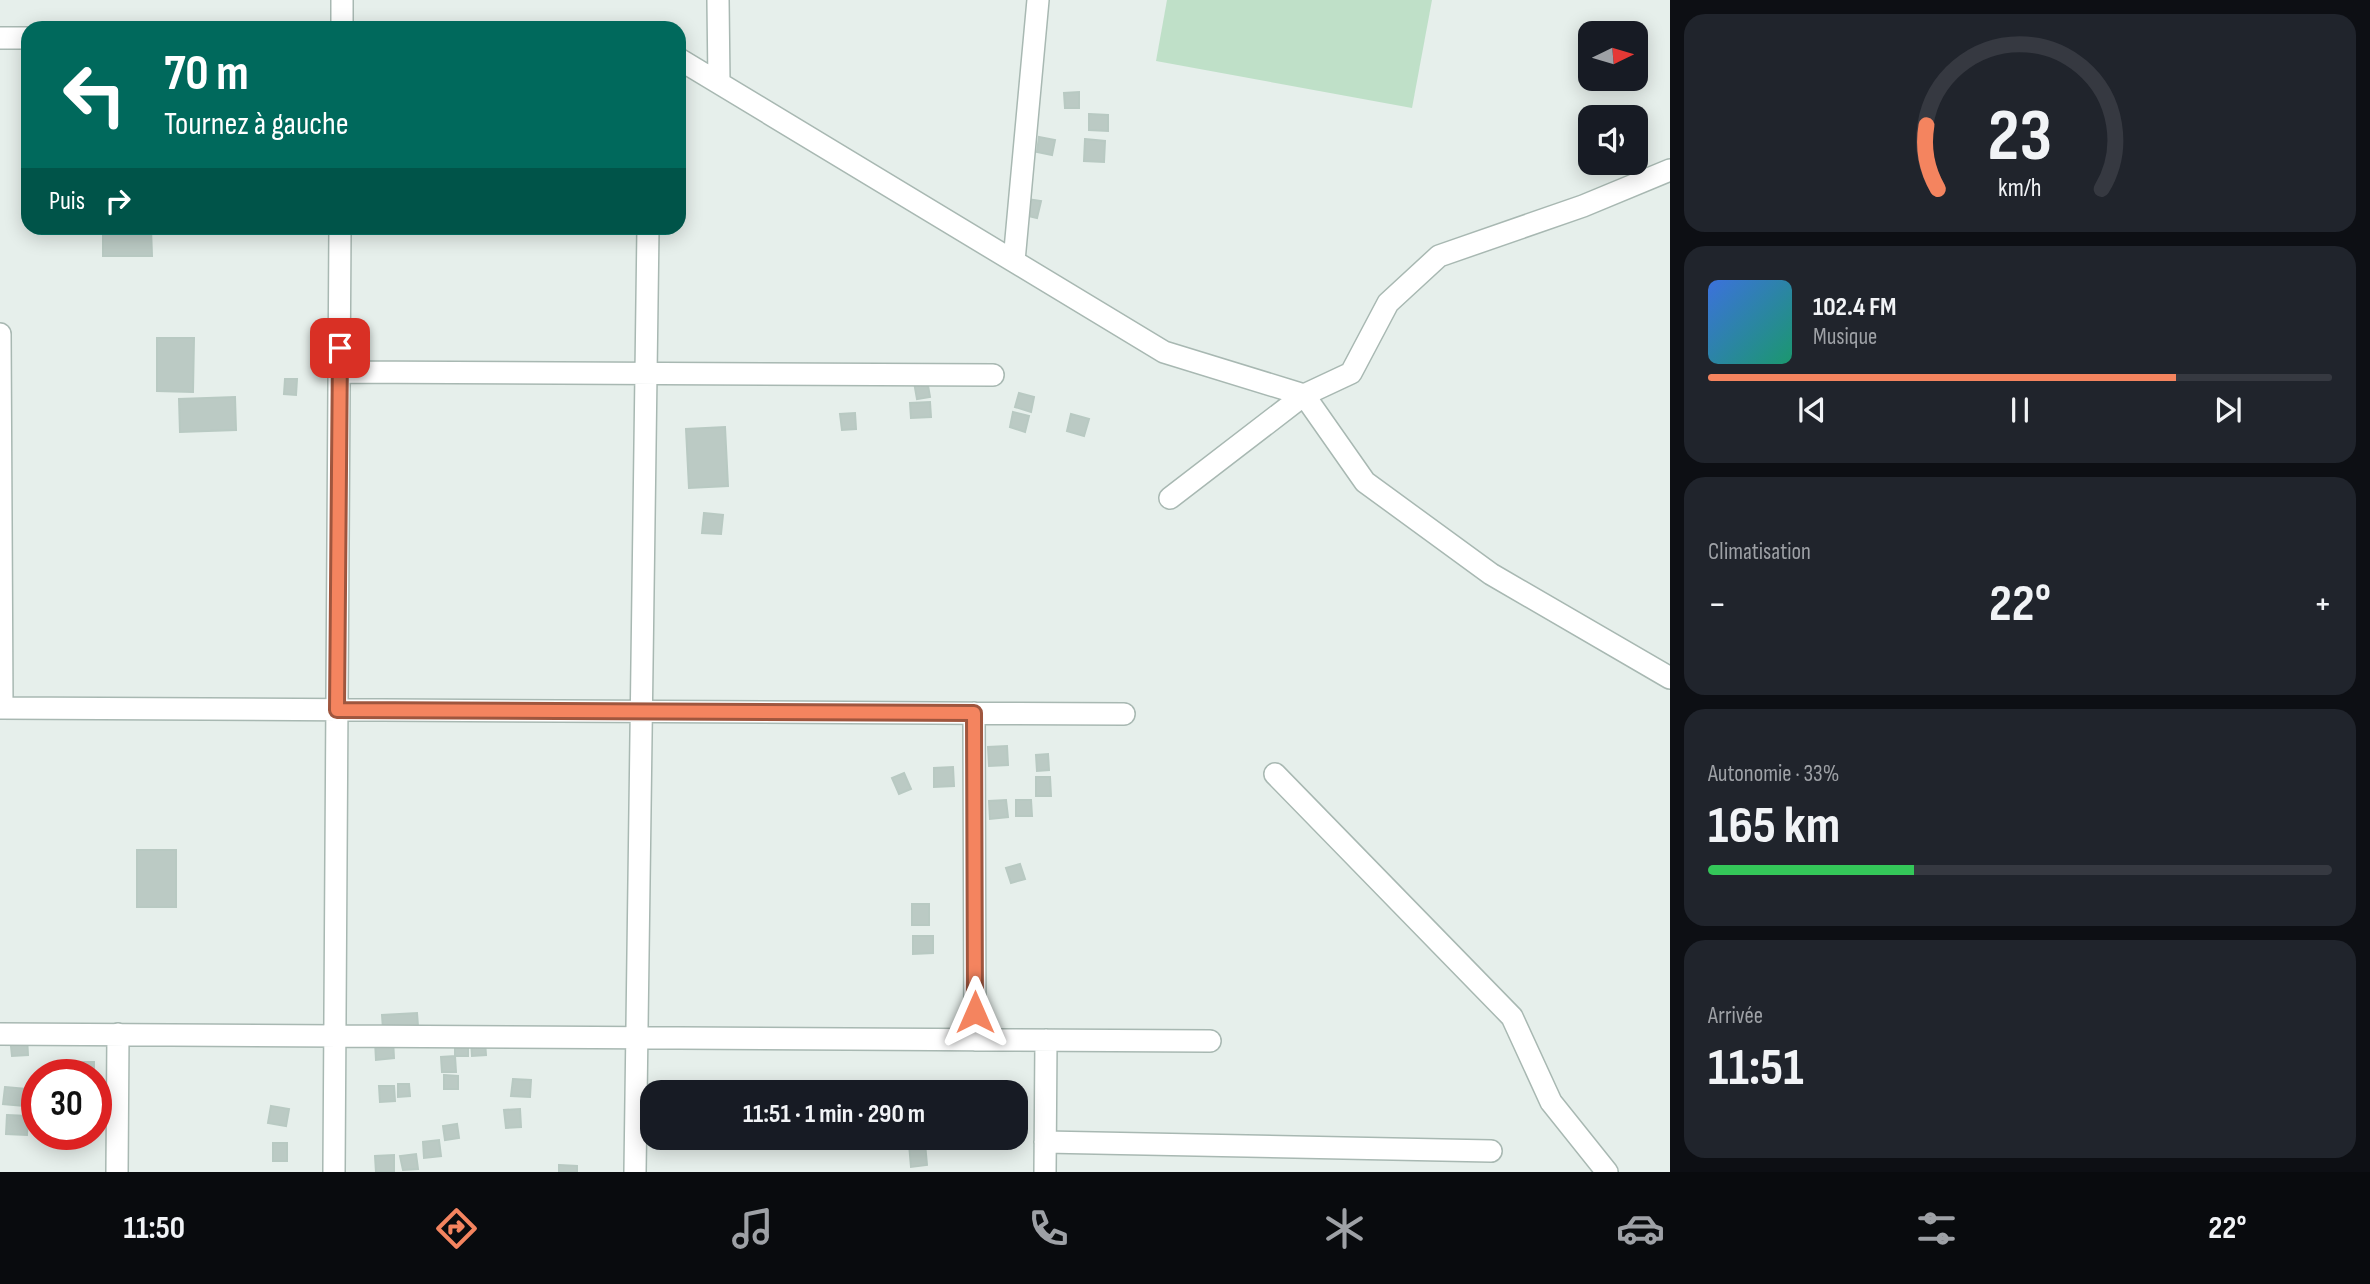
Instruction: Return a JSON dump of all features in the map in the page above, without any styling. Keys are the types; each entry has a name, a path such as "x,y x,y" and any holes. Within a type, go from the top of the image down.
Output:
{"street":[{"path":"342,0 342,21"},
{"path":"718,0 719,83"},
{"path":"1014,261 1038,0"},
{"path":"0,38 21,38"},
{"path":"686,62 1164,352 1304,395 1365,482 1491,574 1670,678"},
{"path":"1170,498 1304,395 1351,373 1388,303 1439,256 1583,206 1670,170"},
{"path":"334,1172 340,235"},
{"path":"635,1172 648,235"},
{"path":"0,334 1,708 1124,714"},
{"path":"340,372 993,375"},
{"path":"974,713 975,1040"},
{"path":"1275,774 1512,1017 1551,1102 1607,1172"},
{"path":"0,1034 1210,1041"},
{"path":"117,1172 118,1034"},
{"path":"1045,1172 1046,1040"},
{"path":"1045,1142 1490,1151"}],"green space":[{"path":"1167,0 1432,0 1412,108 1156,61"}],"building":[{"path":"1079,92 1079,108 1065,108 1064,93"},
{"path":"1089,114 1108,115 1108,131 1089,130"},
{"path":"1039,137 1055,140 1052,155 1037,152"},
{"path":"1085,139 1105,141 1104,162 1084,161"},
{"path":"1027,199 1041,201 1037,218 1024,215"},
{"path":"103,235 151,235 152,256 103,256"},
{"path":"157,338 194,338 193,392 157,391"},
{"path":"285,379 297,379 296,395 284,394"},
{"path":"927,380 930,397 917,399 914,382"},
{"path":"1019,393 1034,397 1031,412 1015,407"},
{"path":"235,397 236,430 180,432 179,399"},
{"path":"930,402 931,417 911,418 910,403"},
{"path":"1013,412 1029,416 1025,432 1010,427"},
{"path":"855,413 856,429 842,430 840,414"},
{"path":"1071,414 1089,419 1084,436 1067,431"},
{"path":"725,427 728,486 689,488 686,429"},
{"path":"704,513 723,515 721,534 702,533"},
{"path":"1007,746 1008,765 989,766 988,747"},
{"path":"1048,754 1049,770 1037,771 1036,755"},
{"path":"953,767 954,786 934,787 934,768"},
{"path":"904,773 911,789 899,794 892,778"},
{"path":"1036,777 1050,777 1051,796 1036,796"},
{"path":"1006,800 1008,817 990,819 989,801"},
{"path":"1016,800 1031,800 1032,816 1016,816"},
{"path":"137,850 176,850 176,907 137,907"},
{"path":"1020,864 1025,879 1011,883 1006,868"},
{"path":"912,904 929,904 929,925 912,925"},
{"path":"913,936 933,936 933,953 913,954"},
{"path":"417,1013 418,1026 383,1029 382,1015"},
{"path":"10,1037 27,1037 28,1055 12,1056"},
{"path":"393,1039 394,1058 376,1060 375,1041"},
{"path":"455,1041 468,1041 468,1056 455,1056"},
{"path":"471,1041 485,1041 486,1055 472,1056"},
{"path":"455,1056 456,1072 442,1072 441,1057"},
{"path":"444,1075 458,1076 458,1089 444,1089"},
{"path":"513,1079 531,1080 530,1097 511,1096"},
{"path":"398,1084 409,1084 410,1096 398,1097"},
{"path":"379,1086 394,1086 395,1101 380,1102"},
{"path":"5,1087 21,1089 21,1106 3,1104"},
{"path":"271,1106 289,1109 286,1126 268,1123"},
{"path":"520,1109 521,1127 506,1128 504,1110"},
{"path":"7,1115 21,1116 21,1135 6,1134"},
{"path":"457,1124 459,1138 445,1140 443,1126"},
{"path":"439,1140 441,1156 424,1158 423,1142"},
{"path":"273,1143 287,1143 287,1161 273,1161"},
{"path":"910,1150 926,1150 927,1165 911,1167"},
{"path":"416,1154 418,1169 403,1170 400,1156"},
{"path":"394,1155 394,1172 376,1172 375,1156"},
{"path":"559,1165 577,1166 577,1172 559,1172"}],"route":[{"path":"340,348 337,710 974,713 975,1012"}]}
